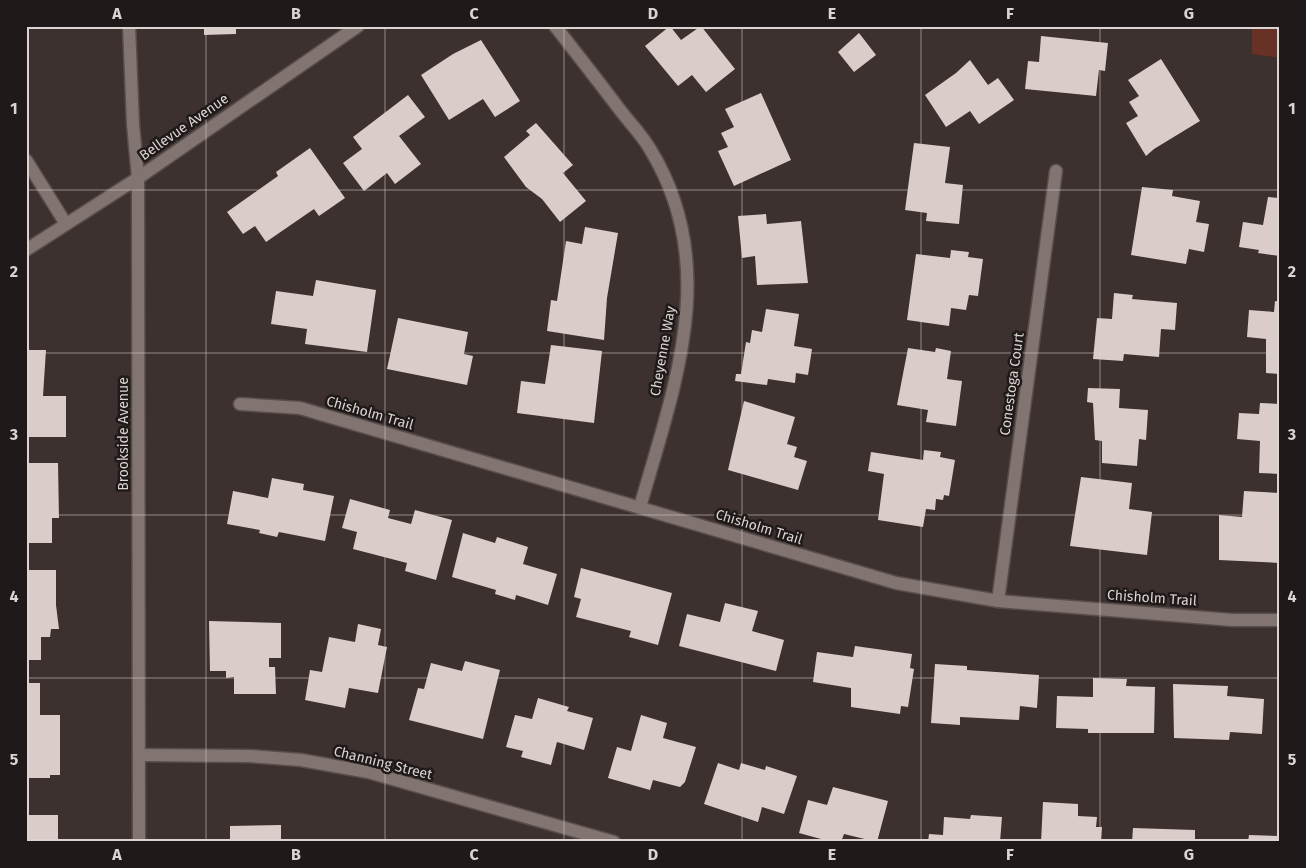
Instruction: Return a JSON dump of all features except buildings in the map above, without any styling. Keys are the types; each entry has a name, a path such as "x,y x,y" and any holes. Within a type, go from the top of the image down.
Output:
{"street":[{"name":"Brookside Avenue","path":"129,26 132,124 138,178 139,842"},
{"name":"Bellevue Avenue","path":"26,250 138,178 358,26"},
{"name":"Cheyenne Way","path":"555,26 650,149 674,199 688,262 687,321 676,377 640,507"},
{"path":"26,160 66,224"},
{"name":"Conestoga Court","path":"998,601 1056,171"},
{"name":"Chisholm Trail","path":"240,404 300,408 896,583 998,601 1232,620 1280,620"},
{"name":"Channing Street","path":"139,755 258,757 301,760 368,772 614,842"}],"shaded area":[{"path":"1245,26 1280,26 1280,58 1252,54 1252,28"}]}
